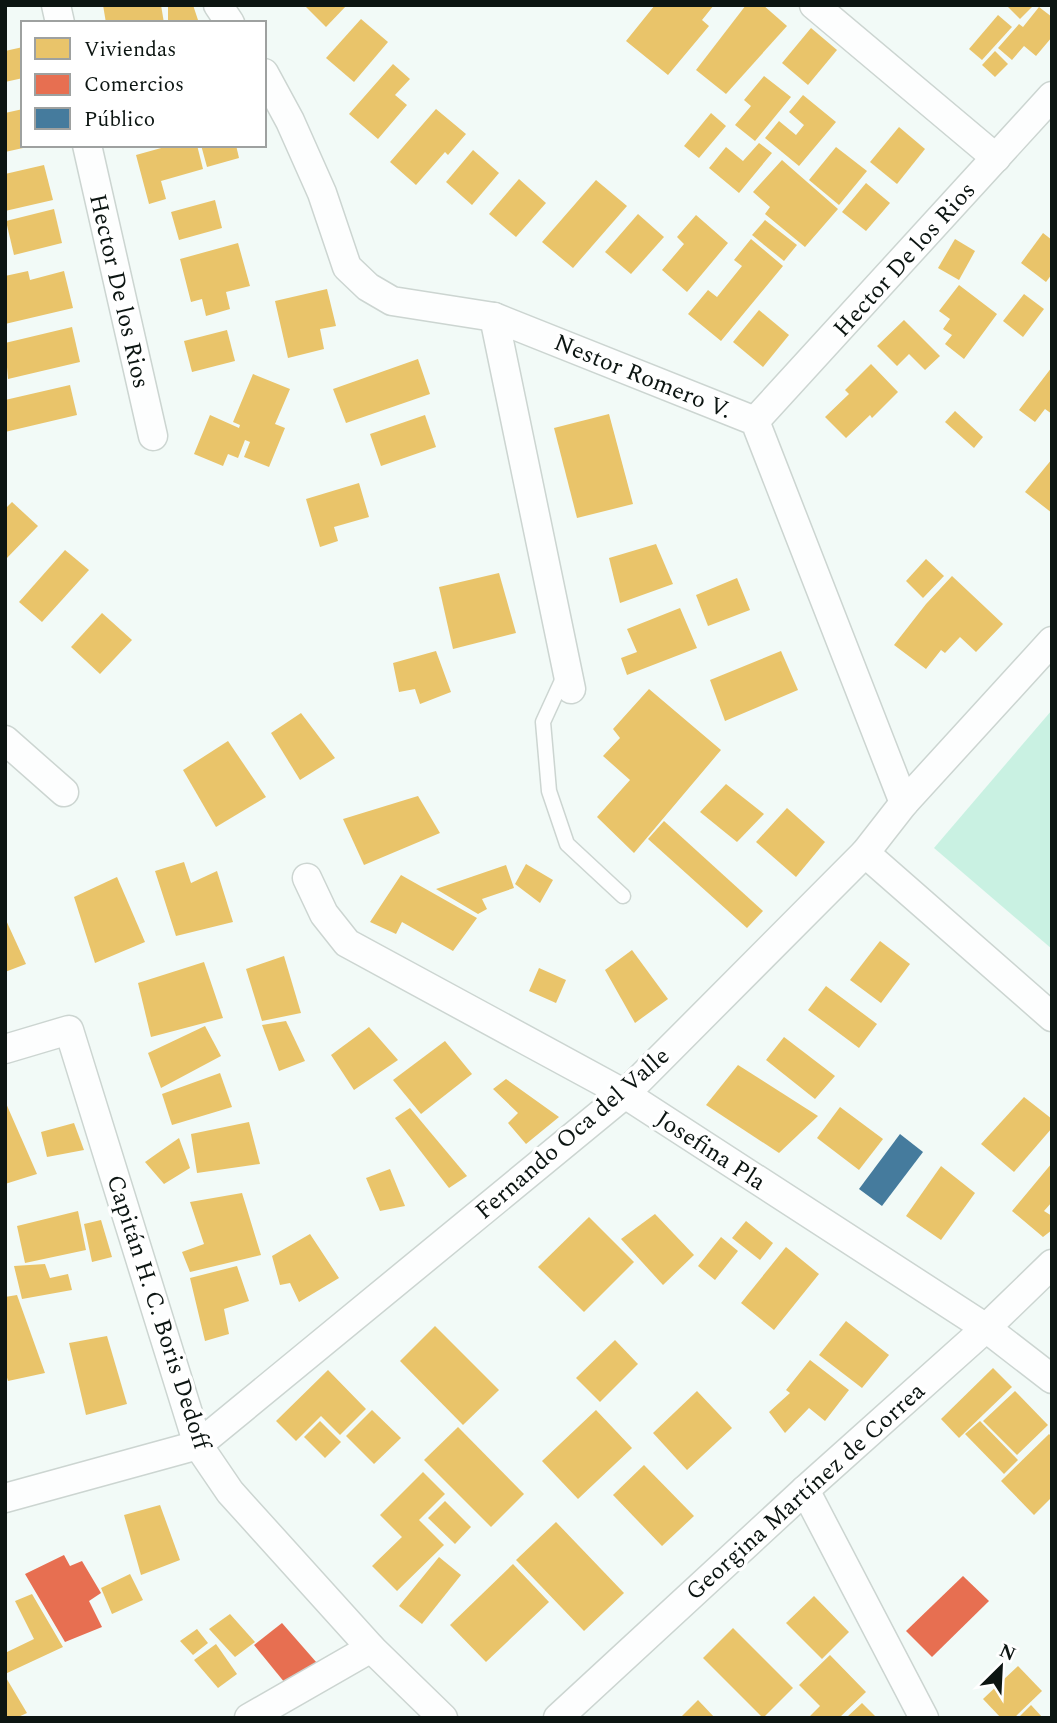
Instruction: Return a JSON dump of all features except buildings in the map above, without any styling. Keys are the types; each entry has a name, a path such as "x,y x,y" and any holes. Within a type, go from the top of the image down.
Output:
{"street":[{"path":"218,5 229,21"},
{"path":"814,5 996,158"},
{"name":"Nestor Romero V.","path":"266,77 290,121 322,193 346,267 368,287 392,301 494,317 755,421 904,803"},
{"name":"Hector De los Rios","path":"755,421 1052,96"},
{"name":"Hector De los Rios","path":"87,147 153,436"},
{"path":"494,317 569,680"},
{"name":"Fernando Oca del Valle","path":"5,1498 198,1445 625,1094 865,853 904,803 1052,641"},
{"path":"5,740 64,792"},
{"path":"865,853 1052,1017"},
{"name":"Josefina Pla","path":"307,878 324,914 347,943 625,1094 986,1328 1052,1379"},
{"name":"Capitán H. C. Boris Dedoff","path":"5,1049 69,1030 198,1445 229,1492 371,1647 443,1718"},
{"name":"Georgina Martínez de Correa","path":"558,1718 805,1490 986,1328 1052,1264"},
{"path":"805,1490 924,1718"},
{"path":"250,1718 371,1647"}],"lane":[{"path":"569,680 543,722 549,791 567,844 623,896"}],"green space":[{"path":"1052,710 1052,949 934,848"}]}
